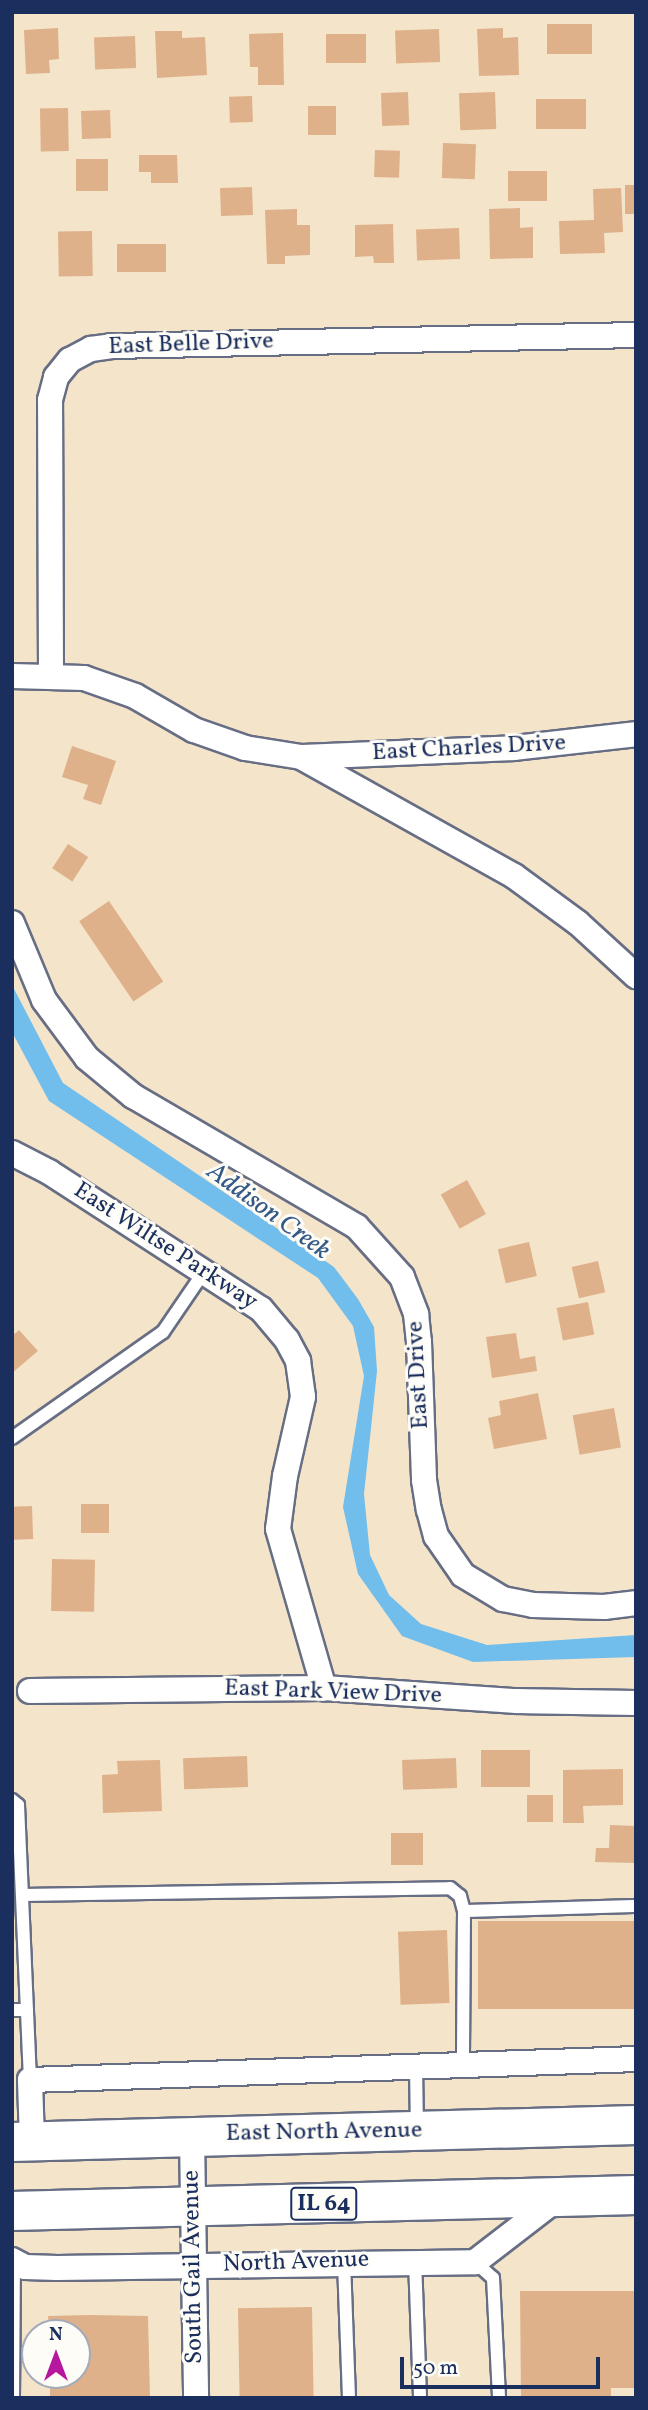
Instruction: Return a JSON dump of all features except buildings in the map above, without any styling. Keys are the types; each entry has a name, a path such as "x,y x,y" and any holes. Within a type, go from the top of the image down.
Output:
{"main road":[{"name":"East North Avenue","path":"22,2141 636,2125"},
{"name":"IL 64","path":"12,2211 636,2195"}],"street":[{"name":"East Belle Drive","path":"51,674 50,400 56,377 70,359 91,349 112,346 636,335"},
{"path":"12,676 51,674 110,686 194,730 245,748 301,757 514,876 578,923 636,976"},
{"name":"East Charles Drive","path":"301,757 514,748 636,734"},
{"name":"East Drive","path":"12,923 44,1000 87,1058 133,1096 357,1227 402,1277 418,1333 429,1510 436,1536 463,1575 503,1599 533,1605 604,1607 636,1603"},
{"name":"East Wiltse Parkway","path":"12,1153 204,1272 277,1323 298,1361 303,1382 302,1416 285,1476 278,1529 324,1689"},
{"name":"East Park View Drive","path":"30,1691 324,1689 517,1701 636,1703"},
{"path":"22,2141 30,2080 636,2059"},
{"name":"South Gail Avenue","path":"192,2137 196,2398"},
{"path":"475,2263 559,2197"},
{"name":"North Avenue","path":"13,2260 25,2267 57,2268 415,2260 475,2263"}],"lane":[{"path":"12,1438 163,1332 204,1272"},
{"path":"12,1800 18,1805 30,2080"},
{"path":"22,1895 437,1886 460,1896 464,1911 463,2064"},
{"path":"464,1911 636,1906"},
{"path":"12,2010 27,2010"},
{"path":"416,2066 417,2131"},
{"path":"13,2260 13,2398"},
{"path":"415,2260 420,2398"},
{"path":"344,2261 349,2398"},
{"path":"475,2263 493,2278 499,2398"}],"water":[{"path":"12,985 63,1083 334,1267 358,1299 374,1327 377,1371 364,1494 370,1555 389,1595 421,1624 487,1645 636,1635 636,1657 473,1662 402,1636 358,1574 343,1507 364,1376 353,1326 318,1278 49,1101 12,1032"}],"water label":[{"name":"Addison Creek","path":"268,1212"}]}
